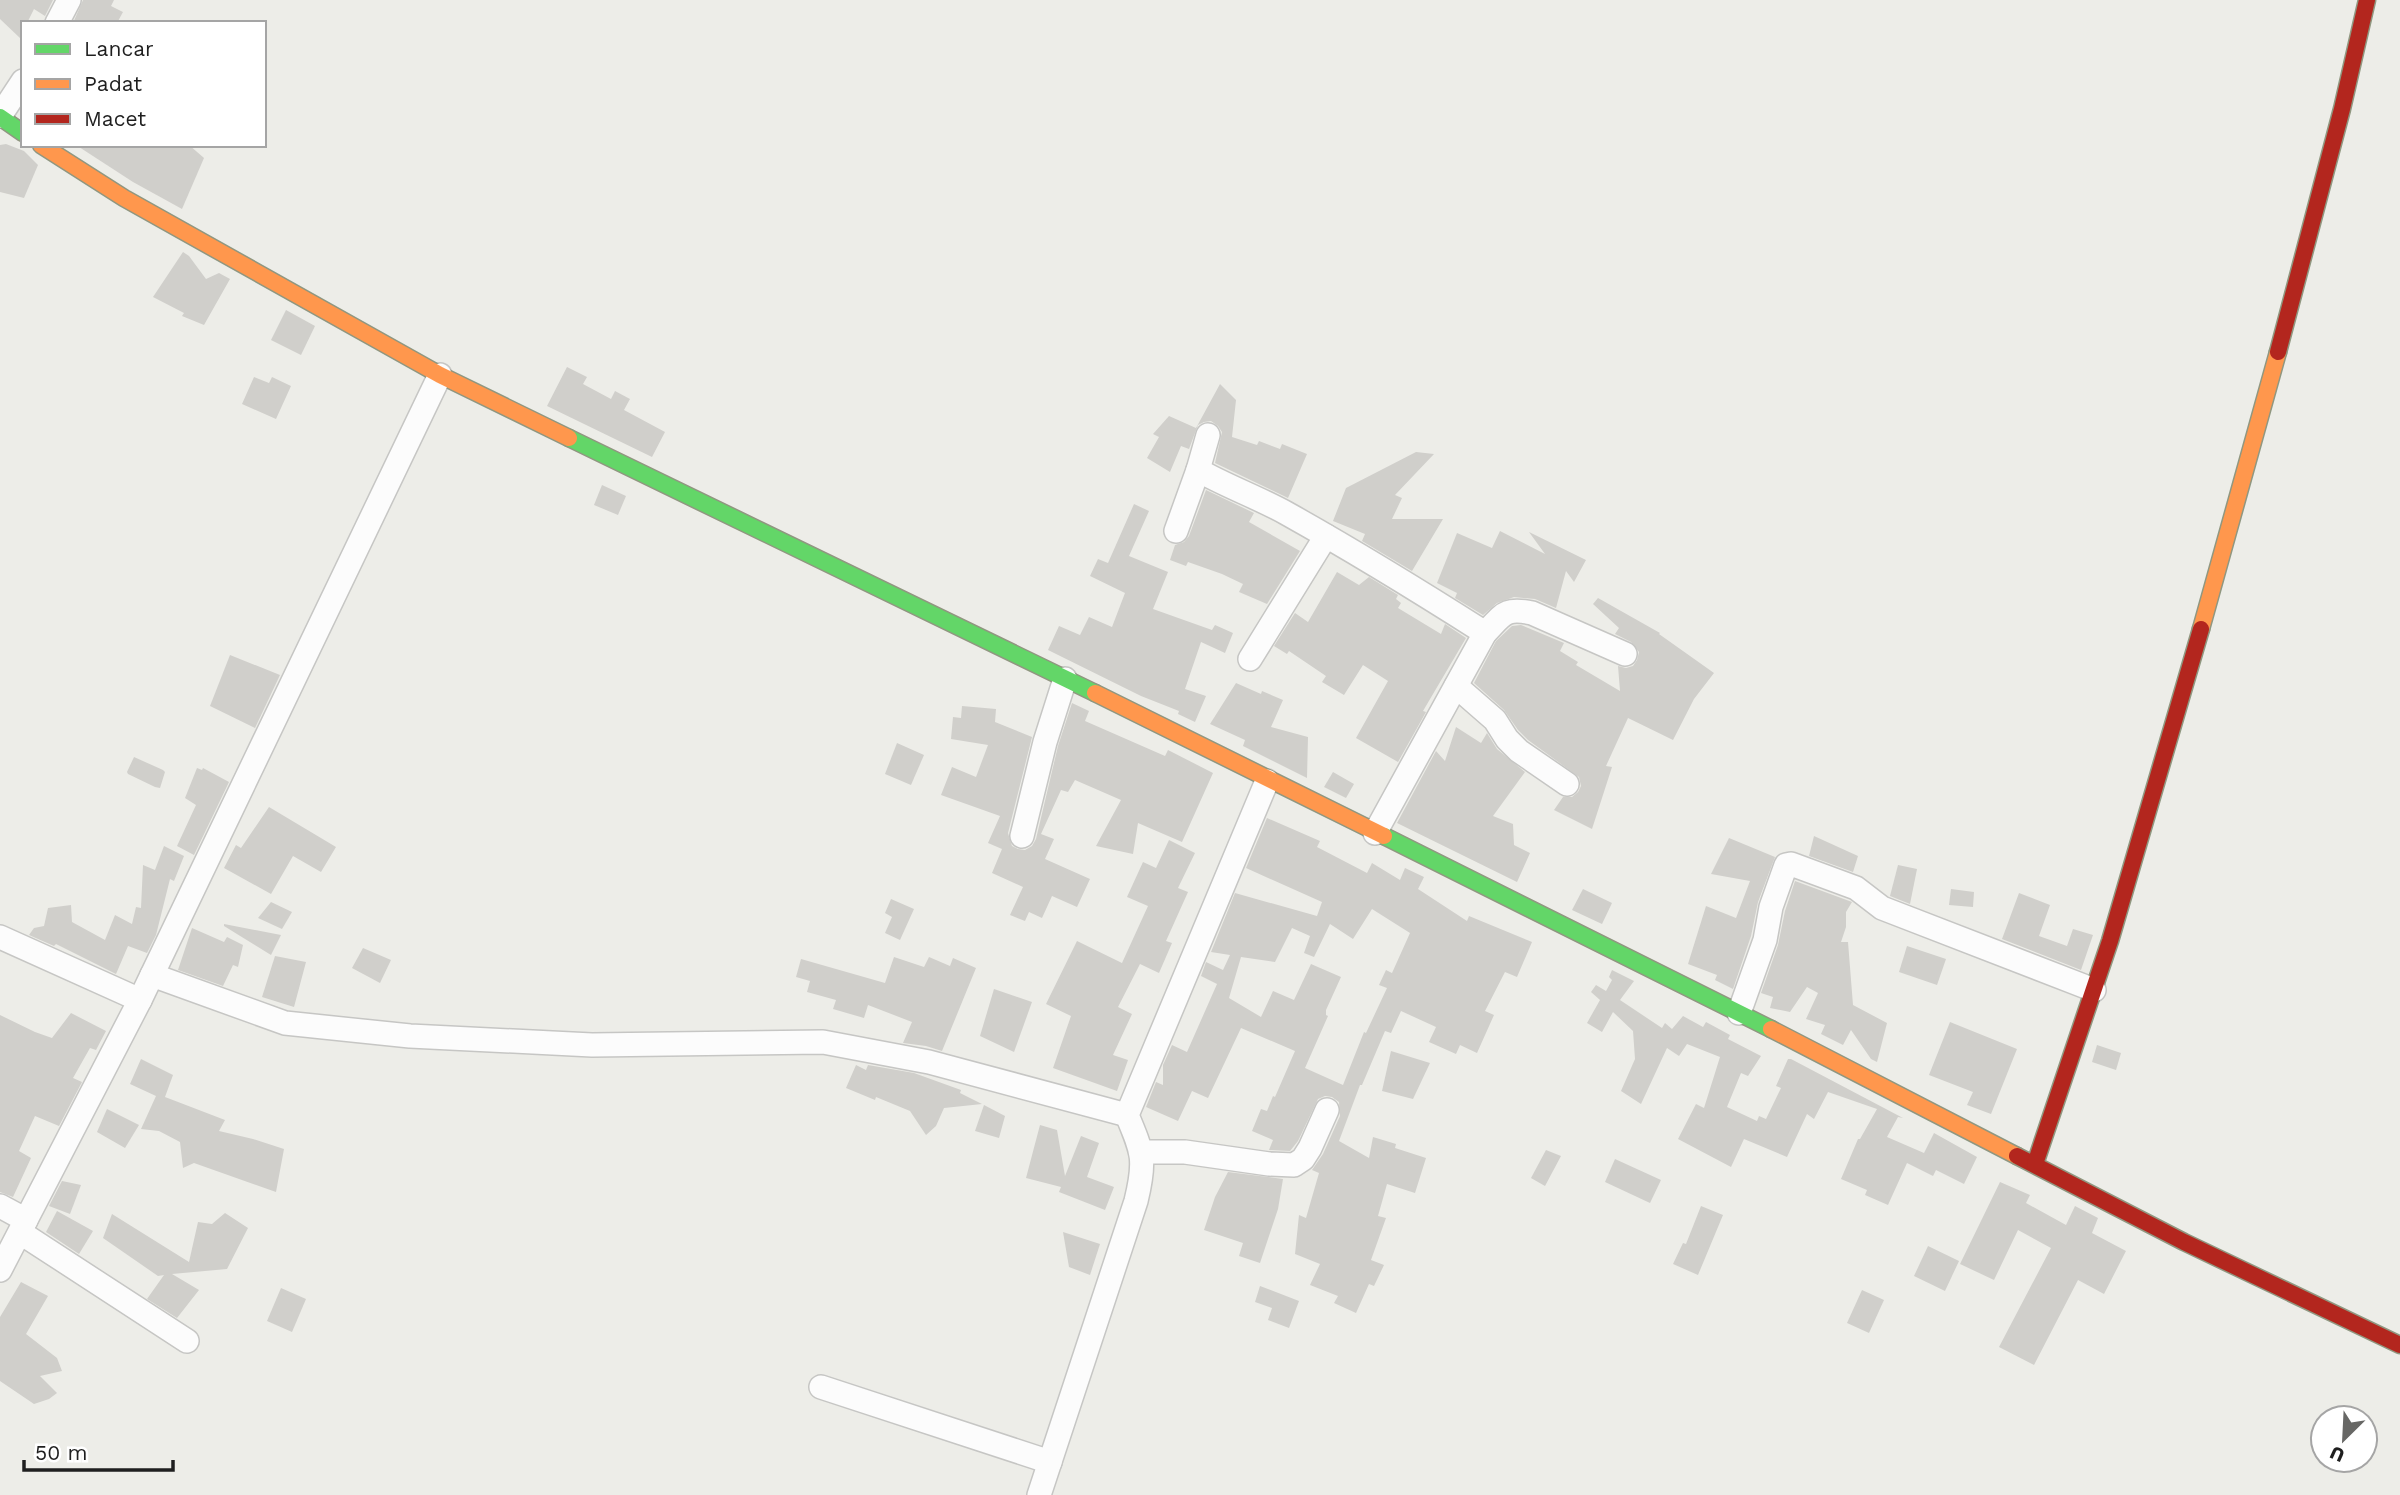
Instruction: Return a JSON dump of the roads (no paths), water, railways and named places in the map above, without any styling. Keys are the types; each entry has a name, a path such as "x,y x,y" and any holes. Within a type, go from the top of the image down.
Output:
{"street":[{"path":"58,21 69,0"},
{"path":"2035,1164 2094,990 2242,486 2342,109 2367,0"},
{"path":"21,84 0,117 21,131"},
{"path":"44,147 124,198 440,375 1065,679 1739,1013 2184,1242 2400,1345"},
{"path":"0,1270 140,1000 440,375"},
{"path":"1177,531 1208,435"},
{"path":"1198,470 1282,511 1377,565 1485,633"},
{"path":"1250,659 1326,536"},
{"path":"1375,833 1485,633 1506,611 1532,613 1626,654"},
{"path":"1022,836 1045,742 1065,679"},
{"path":"1457,686 1495,720 1507,739 1520,751 1567,784"},
{"path":"1039,1495 1136,1201 1142,1175 1142,1152 1127,1115 1267,781"},
{"path":"1739,1013 1765,940 1775,895 1786,865 1791,864 1856,888 1882,908 2094,990"},
{"path":"0,937 140,1000"},
{"path":"152,975 285,1023 410,1036 592,1045 823,1042 929,1062 1127,1115"},
{"path":"1142,1152 1185,1152 1294,1165 1303,1159 1310,1148 1327,1110"},
{"path":"0,1206 23,1226 187,1341"},
{"path":"821,1387 1050,1462"}]}
